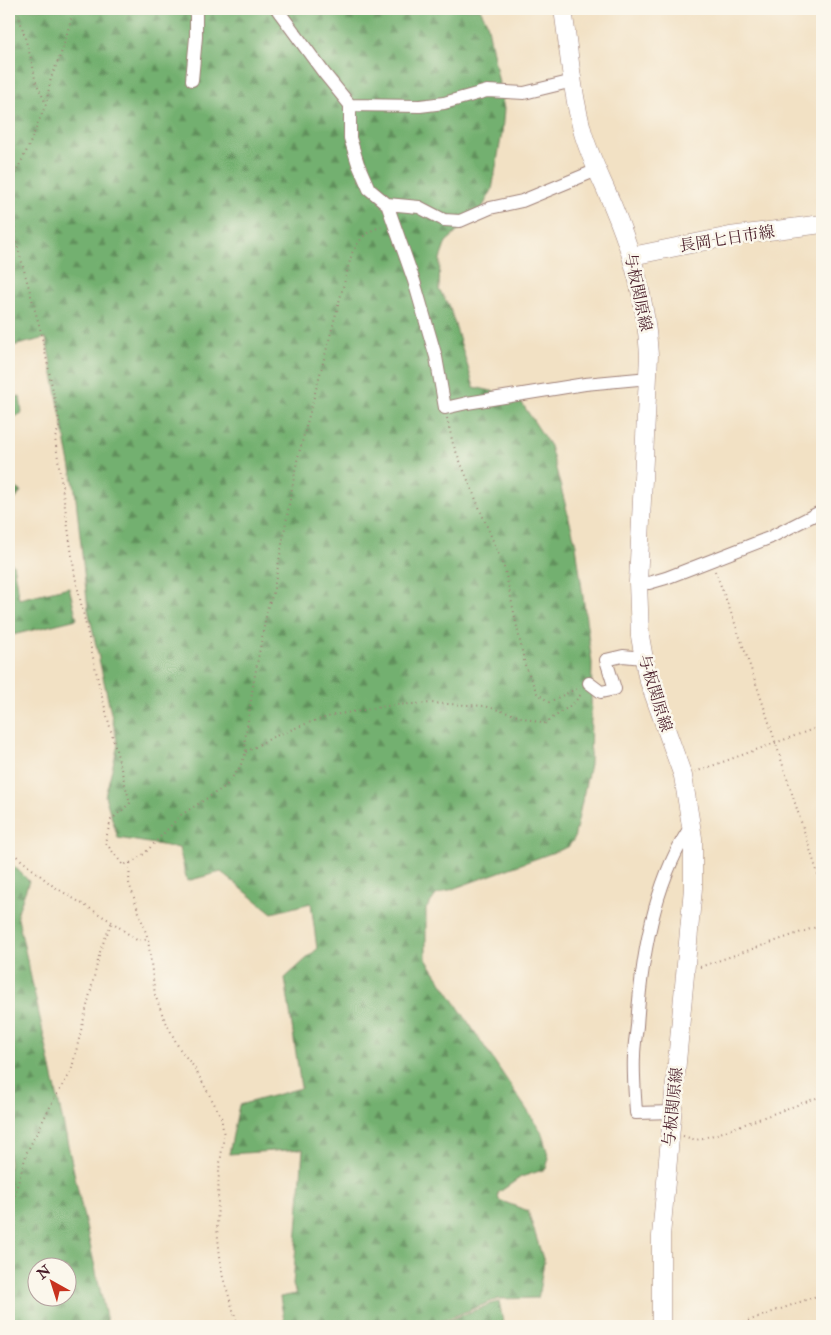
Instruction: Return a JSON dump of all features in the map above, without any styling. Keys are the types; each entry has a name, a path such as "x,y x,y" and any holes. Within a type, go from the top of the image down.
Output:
{"main road":[{"name":"与板関原線","path":"563,9 573,81 583,133 632,256 648,330 649,378 638,582 640,636 643,658 654,699 683,776 692,825 693,888 661,1236 661,1326"},
{"name":"長岡七日市線","path":"632,256 730,236 822,224"}],"street":[{"path":"192,80 196,36 196,9"},
{"path":"277,9 350,105 350,138 358,164 369,190 387,204 419,207 444,220 460,221 490,208 522,201 597,170"},
{"path":"350,105 420,106 436,104 487,91 524,93 573,81"},
{"path":"387,204 414,281 436,357 445,408 585,384 649,378"},
{"path":"638,582 649,583 666,578 769,538 822,512"},
{"path":"589,683 601,692 615,689 606,660 623,656 643,658"},
{"path":"672,1120 636,1114 634,1055 644,956 663,885 681,841 692,825"}],"path":[{"path":"17,9 33,66 35,80 46,104"},
{"path":"74,9 62,51 51,78 46,104 28,148 12,180 13,214 16,241 41,332 60,425 55,438 75,576 100,689 130,803 111,820 105,842 123,865 144,854 181,815 226,786 240,767 246,752 245,740 254,680 268,606 273,594 297,460 352,253 360,239 369,231 393,223"},
{"path":"9,218 13,214"},
{"path":"445,408 453,444 505,570 525,665 536,693 550,702 589,683"},
{"path":"711,560 776,743 822,886"},
{"path":"246,752 273,736 334,714 393,704 431,703 485,706 544,724 574,703 589,683"},
{"path":"683,776 822,726"},
{"path":"9,850 54,886 138,940 148,939"},
{"path":"130,863 129,883 148,939 155,995 179,1048 194,1067 221,1116 224,1136 219,1170 216,1229 222,1274 238,1326"},
{"path":"9,1220 27,1152 54,1099 71,1072 100,948 112,922"},
{"path":"686,969 699,967 822,925"},
{"path":"672,1120 684,1137 696,1140 822,1096"},
{"path":"734,1326 822,1294"}],"green space":[{"path":"9,9 480,9 487,22 504,109 502,133 492,190 481,210 446,242 440,259 439,290 449,305 474,387 518,397 550,446 576,545 592,663 590,764 574,839 568,847 436,895 426,909 426,959 541,1131 549,1158 546,1169 521,1177 498,1193 499,1200 528,1211 544,1262 538,1298 498,1299 429,1326 285,1326 280,1297 296,1294 293,1285 303,1149 229,1154 239,1105 301,1088 285,978 317,949 311,903 272,913 221,872 187,881 179,848 118,838 105,796 118,745 88,609 75,490 46,338 9,347"},
{"path":"20,396 22,413 9,420 9,398"},
{"path":"9,484 21,491 16,499 9,503"},
{"path":"9,562 13,564 19,599 69,587 77,619 9,636"},
{"path":"9,861 29,881 17,914 108,1326 9,1326"},
{"path":"499,1301 504,1326 433,1326"}]}
